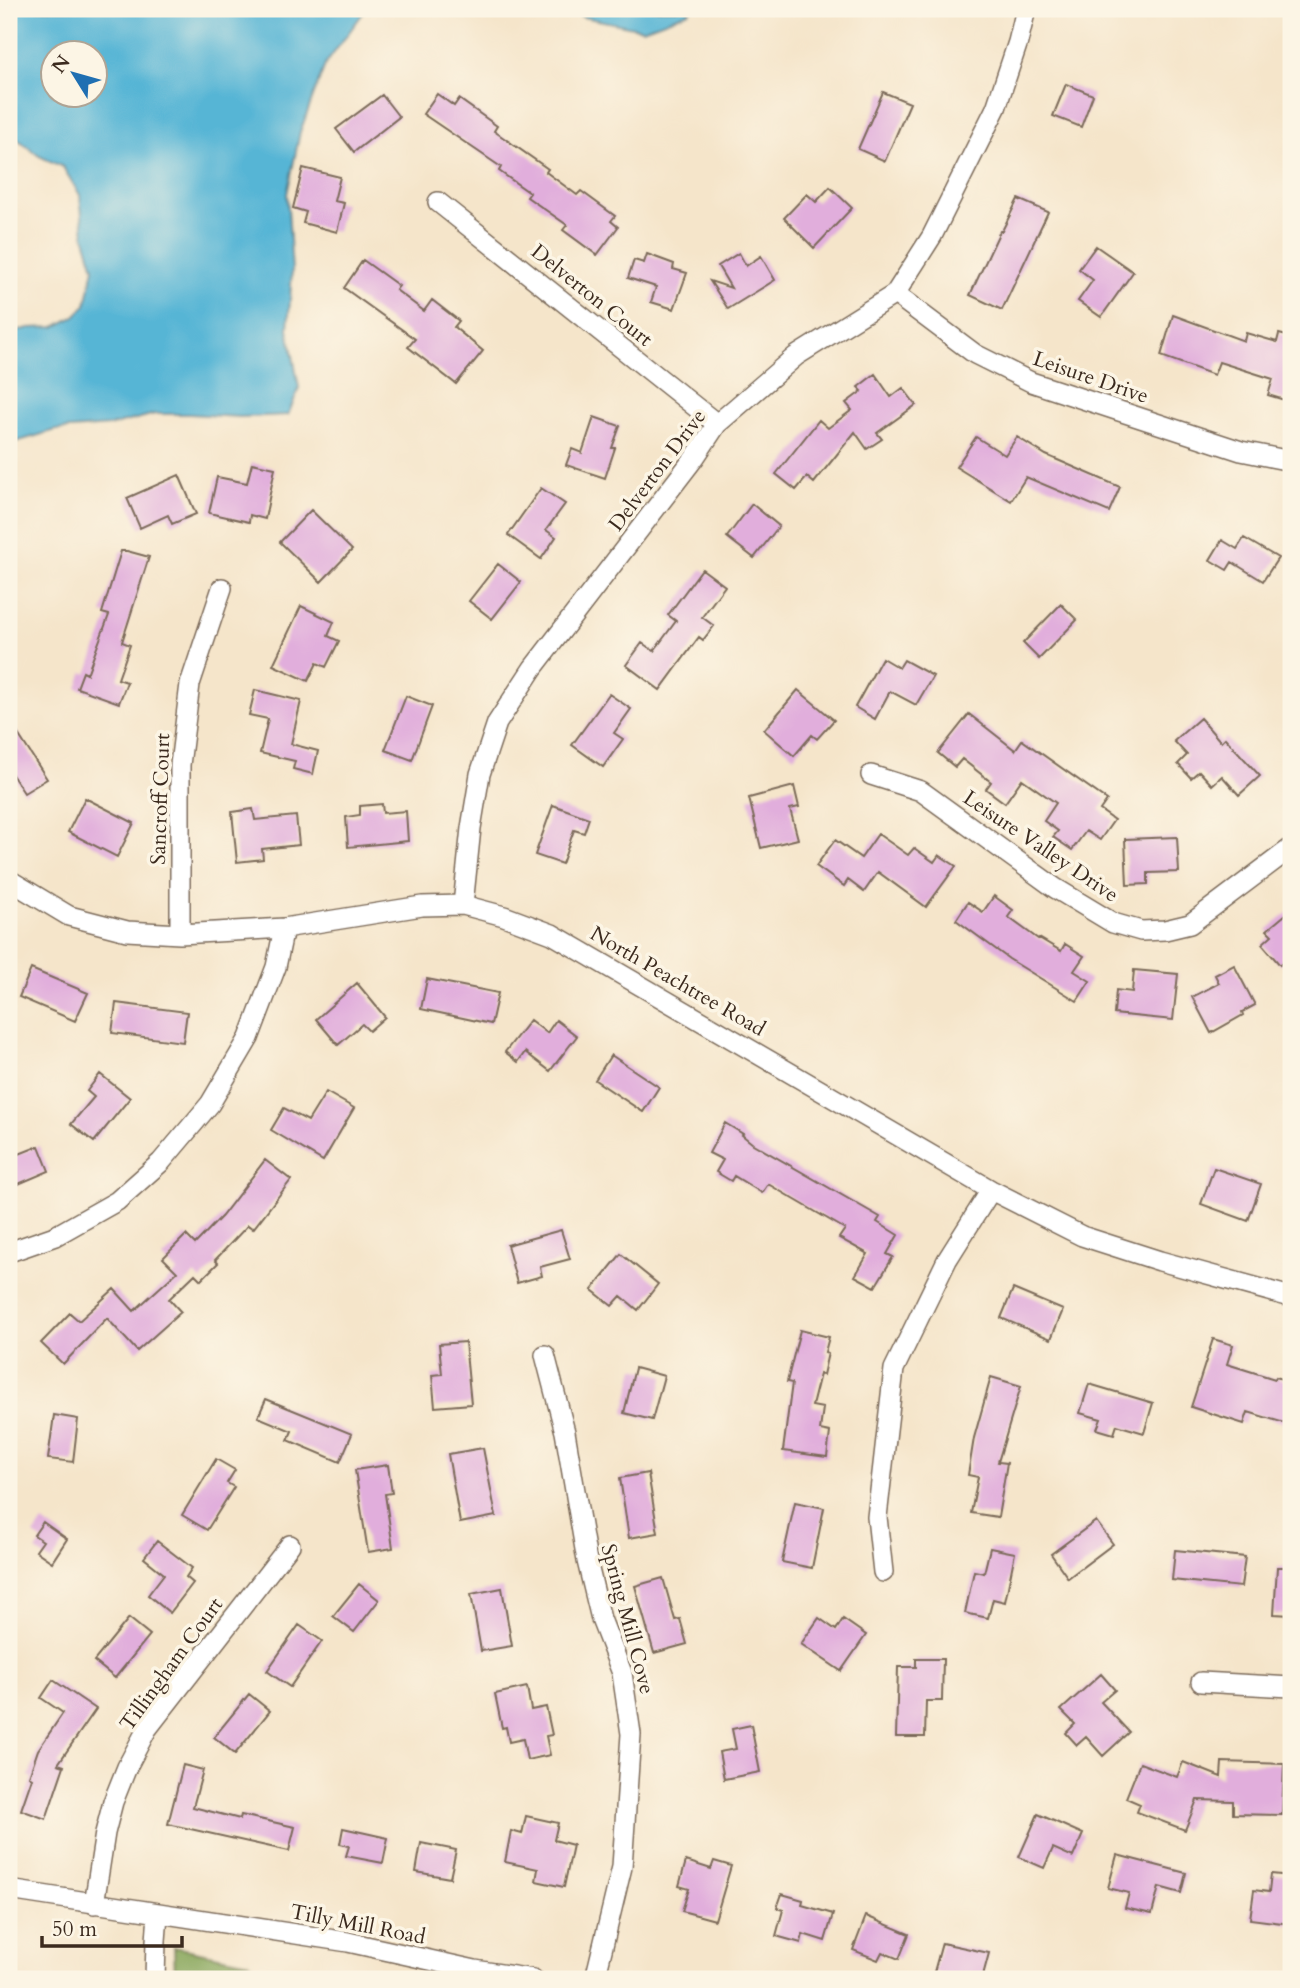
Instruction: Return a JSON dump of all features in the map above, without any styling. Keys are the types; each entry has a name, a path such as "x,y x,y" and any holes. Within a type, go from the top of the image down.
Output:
{"street":[{"name":"Delverton Drive","path":"464,905 471,828 480,774 496,723 533,668 717,425 796,356 895,294 932,236 996,108 1026,9"},
{"name":"Delverton Court","path":"438,202 717,425"},
{"name":"Leisure Drive","path":"895,294 975,354 1031,382 1241,451 1291,461"},
{"name":"Sancroff Court","path":"180,934 180,765 190,684 222,588"},
{"name":"Leisure Valley Drive","path":"871,775 921,790 1055,888 1114,923 1141,931 1165,930 1190,924 1291,848"},
{"name":"North Peachtree Road","path":"9,880 69,916 127,932 180,934 284,928 422,906 464,905 504,916 552,934 991,1190 1082,1236 1160,1261 1291,1297"},
{"path":"9,1252 55,1236 117,1201 161,1162 211,1104 249,1038 276,967 284,928"},
{"path":"883,1572 877,1517 894,1369 947,1260 991,1190"},
{"name":"Spring Mill Cove","path":"545,1355 565,1432 601,1619 622,1673 631,1734 622,1867 595,1979"},
{"name":"Tillingham Court","path":"94,1904 105,1833 113,1802 127,1766 147,1729 290,1545"},
{"path":"1201,1682 1291,1687"},
{"name":"Tilly Mill Road","path":"9,1890 348,1942 475,1970 533,1979"},
{"path":"155,1979 158,1914"}],"green space":[{"path":"174,1947 249,1962 273,1979 175,1979"}],"water":[{"path":"9,9 366,9 325,65 300,132 287,194 292,270 288,329 299,388 288,415 240,417 155,414 110,426 56,430 9,444 9,333 29,328 55,327 74,317 86,305 94,268 84,235 80,195 63,167 39,156 19,140 9,125"},
{"path":"567,9 691,9 643,29 583,17"}],"building":[{"path":"1066,84 1093,95 1081,127 1053,116"},
{"path":"883,92 910,103 885,161 858,149"},
{"path":"437,94 454,106 459,99 497,126 494,131 548,169 546,172 577,195 581,191 615,216 611,221 618,227 597,255 563,230 567,225 527,197 530,193 499,171 501,167 423,114"},
{"path":"382,95 399,117 354,152 336,129"},
{"path":"303,168 340,177 334,201 344,203 337,232 303,223 306,212 293,208"},
{"path":"830,187 852,208 814,248 784,218 807,194 816,202"},
{"path":"1018,199 1048,212 1002,310 970,295"},
{"path":"1096,246 1133,272 1101,317 1078,301 1093,280 1079,269"},
{"path":"739,253 746,266 761,256 775,280 728,309 710,281 731,288 718,266"},
{"path":"647,254 674,264 673,269 687,273 674,309 651,302 656,287 628,278 634,260 644,263"},
{"path":"363,260 399,286 396,290 424,311 432,300 459,321 454,327 483,351 456,384 408,347 415,339 344,288"},
{"path":"1173,315 1244,341 1246,333 1277,342 1279,334 1291,337 1291,402 1268,395 1273,379 1219,362 1214,375 1161,356"},
{"path":"875,374 891,397 903,388 916,405 877,433 882,439 867,449 855,432 814,483 807,477 796,490 776,474 819,420 828,428 852,410 846,403 862,391 858,387"},
{"path":"594,417 620,426 605,478 566,465 572,449 582,453"},
{"path":"976,437 1005,455 1017,437 1046,455 1120,487 1109,512 1026,477 1011,501 956,467"},
{"path":"252,463 275,468 265,519 250,515 249,522 209,513 217,477 247,483"},
{"path":"179,475 196,514 172,524 168,515 140,528 127,498"},
{"path":"541,488 565,504 546,530 556,537 541,559 508,535"},
{"path":"752,504 779,526 754,558 727,537"},
{"path":"311,510 352,550 321,582 280,542"},
{"path":"1244,538 1278,558 1263,581 1232,562 1227,570 1210,560 1222,540 1237,549"},
{"path":"121,551 149,557 122,642 130,645 118,679 127,682 119,703 77,688 83,672 87,674 109,615 102,613"},
{"path":"498,564 521,582 492,619 469,601"},
{"path":"702,569 725,586 702,617 714,626 703,640 699,637 660,690 626,665 642,643 654,651 676,621 668,615"},
{"path":"1061,604 1077,620 1039,659 1023,643"},
{"path":"301,606 334,622 328,636 339,641 326,667 317,663 308,681 273,665"},
{"path":"882,658 899,668 904,660 933,676 916,705 890,691 875,719 855,707"},
{"path":"255,690 301,701 291,744 318,751 313,774 293,769 295,761 260,753 268,719 249,715"},
{"path":"798,690 834,720 817,739 812,735 794,756 764,730"},
{"path":"609,694 631,709 614,733 623,739 603,767 572,745"},
{"path":"406,696 432,706 412,760 385,750"},
{"path":"969,714 1015,750 1022,740 1107,800 1100,810 1114,820 1100,840 1086,831 1072,850 1053,837 1058,831 1044,821 1056,803 1022,779 1005,803 986,789 991,782 962,759 955,767 938,753"},
{"path":"1200,718 1221,742 1225,738 1260,776 1239,795 1222,776 1212,785 1199,771 1191,778 1178,764 1187,755 1174,741"},
{"path":"9,720 47,779 24,793 9,770"},
{"path":"794,786 799,807 790,809 798,839 761,848 749,798"},
{"path":"85,798 134,823 117,857 68,832"},
{"path":"382,804 383,813 406,811 408,841 348,847 346,817 360,815 360,806"},
{"path":"553,805 589,818 584,833 574,830 562,864 535,855"},
{"path":"253,809 255,820 296,816 299,845 262,849 263,859 237,862 232,812"},
{"path":"878,834 908,855 914,848 934,862 939,855 956,866 926,907 878,872 864,892 848,880 844,886 816,866 835,840 861,858"},
{"path":"1177,837 1179,872 1148,873 1148,884 1127,885 1125,839"},
{"path":"994,896 1013,910 1008,917 1038,939 1061,951 1065,944 1084,956 1074,971 1090,981 1077,1001 1009,959 956,920 968,902 983,912"},
{"path":"1291,910 1291,955 1280,965 1262,944 1272,935 1267,930"},
{"path":"1234,965 1255,1005 1211,1033 1192,997 1219,983 1215,975"},
{"path":"31,969 88,993 75,1021 19,997"},
{"path":"1134,970 1178,974 1173,1020 1114,1014 1116,990 1132,992"},
{"path":"427,979 498,993 491,1024 421,1009"},
{"path":"357,983 385,1017 369,1031 362,1024 338,1045 316,1019"},
{"path":"116,1003 187,1012 183,1042 112,1033"},
{"path":"530,1020 547,1033 556,1020 577,1036 550,1071 525,1052 518,1062 505,1052"},
{"path":"611,1055 659,1087 643,1112 595,1080"},
{"path":"100,1074 130,1098 94,1142 71,1124 94,1097 87,1091"},
{"path":"326,1092 354,1108 323,1161 271,1130 284,1108 308,1121"},
{"path":"725,1123 753,1144 880,1217 877,1222 898,1235 887,1254 893,1257 875,1287 855,1276 868,1254 839,1238 845,1229 768,1184 762,1193 734,1176 731,1181 716,1172 723,1160 709,1153"},
{"path":"39,1146 49,1171 9,1188 9,1158"},
{"path":"265,1160 291,1180 253,1229 248,1225 215,1260 218,1263 201,1280 195,1274 169,1299 181,1312 137,1351 107,1318 63,1364 41,1343 70,1313 79,1321 114,1289 134,1311 177,1272 163,1258 186,1235 195,1244 222,1216"},
{"path":"1214,1168 1261,1184 1248,1221 1201,1204"},
{"path":"561,1230 570,1259 540,1267 542,1276 517,1283 507,1245"},
{"path":"621,1254 658,1284 638,1310 621,1296 612,1306 592,1290"},
{"path":"1013,1289 1063,1310 1051,1339 1001,1318"},
{"path":"800,1330 829,1337 823,1375 820,1374 812,1406 823,1408 820,1430 830,1432 827,1457 783,1451 792,1383 787,1382"},
{"path":"1213,1339 1233,1345 1227,1364 1291,1382 1291,1425 1248,1412 1244,1424 1191,1407"},
{"path":"465,1342 471,1404 435,1407 432,1375 442,1374 439,1344"},
{"path":"635,1368 664,1376 652,1420 624,1413"},
{"path":"991,1377 1021,1386 998,1462 1007,1463 998,1517 971,1513 978,1477 968,1475 974,1438"},
{"path":"1089,1384 1153,1403 1144,1433 1117,1425 1114,1434 1097,1429 1101,1419 1080,1413"},
{"path":"266,1399 352,1434 340,1462 288,1440 292,1431 258,1417"},
{"path":"54,1415 78,1419 73,1462 48,1459"},
{"path":"483,1448 496,1516 460,1523 448,1454"},
{"path":"216,1459 235,1470 227,1483 234,1487 207,1530 182,1515"},
{"path":"388,1465 392,1493 385,1494 393,1548 368,1552 355,1470"},
{"path":"648,1473 658,1533 629,1538 620,1478"},
{"path":"795,1502 824,1508 812,1568 782,1562"},
{"path":"1096,1521 1113,1544 1068,1578 1051,1554"},
{"path":"43,1522 67,1539 52,1562 36,1551 43,1541 34,1535"},
{"path":"157,1541 192,1568 186,1577 193,1583 170,1613 148,1595 164,1574 144,1558"},
{"path":"990,1548 1015,1553 1005,1602 993,1599 988,1618 965,1613 974,1571 984,1573"},
{"path":"1175,1550 1245,1557 1241,1587 1172,1580"},
{"path":"1277,1567 1291,1567 1291,1615 1274,1614"},
{"path":"663,1578 675,1620 680,1619 687,1644 654,1653 635,1586"},
{"path":"359,1584 379,1600 354,1632 333,1616"},
{"path":"502,1588 512,1646 481,1651 471,1594"},
{"path":"129,1618 150,1635 115,1678 94,1661"},
{"path":"819,1618 836,1630 843,1619 866,1635 841,1671 801,1644"},
{"path":"299,1625 322,1641 290,1687 267,1671"},
{"path":"916,1659 943,1659 942,1701 926,1701 925,1737 896,1737 898,1667 916,1667"},
{"path":"1101,1674 1115,1690 1101,1702 1129,1732 1103,1756 1086,1737 1077,1745 1066,1733 1075,1724 1061,1710"},
{"path":"53,1680 96,1709 58,1764 64,1766 46,1819 21,1810 38,1750 63,1713 41,1698"},
{"path":"527,1687 531,1710 546,1707 552,1735 546,1736 550,1755 527,1760 523,1739 509,1742 506,1727 502,1728 495,1694"},
{"path":"249,1694 270,1711 235,1754 214,1737"},
{"path":"751,1725 760,1772 724,1779 719,1752 736,1749 732,1729"},
{"path":"1183,1762 1221,1777 1222,1762 1284,1764 1282,1815 1233,1814 1233,1801 1197,1800 1185,1830 1137,1812 1140,1804 1126,1798 1140,1763 1177,1777"},
{"path":"183,1765 203,1770 193,1807 240,1819 241,1815 295,1827 289,1851 168,1824"},
{"path":"1038,1814 1083,1834 1073,1857 1053,1848 1044,1868 1019,1857"},
{"path":"526,1816 558,1823 554,1840 573,1845 564,1887 536,1881 538,1869 505,1862 511,1831 522,1834"},
{"path":"343,1828 388,1838 383,1863 346,1856 349,1846 340,1844"},
{"path":"421,1843 456,1850 450,1878 416,1872"},
{"path":"1117,1855 1186,1873 1181,1893 1159,1887 1152,1914 1125,1908 1129,1893 1108,1888"},
{"path":"686,1861 711,1869 714,1861 731,1866 715,1920 682,1911 689,1889 679,1886"},
{"path":"1271,1874 1291,1876 1291,1924 1250,1919 1254,1890 1269,1892"},
{"path":"782,1894 803,1900 802,1905 833,1914 825,1941 803,1934 801,1943 776,1936 783,1910 777,1908"},
{"path":"866,1916 909,1934 899,1959 882,1952 878,1960 853,1950"},
{"path":"942,1943 989,1953 982,1979 961,1979 934,1972"}]}
